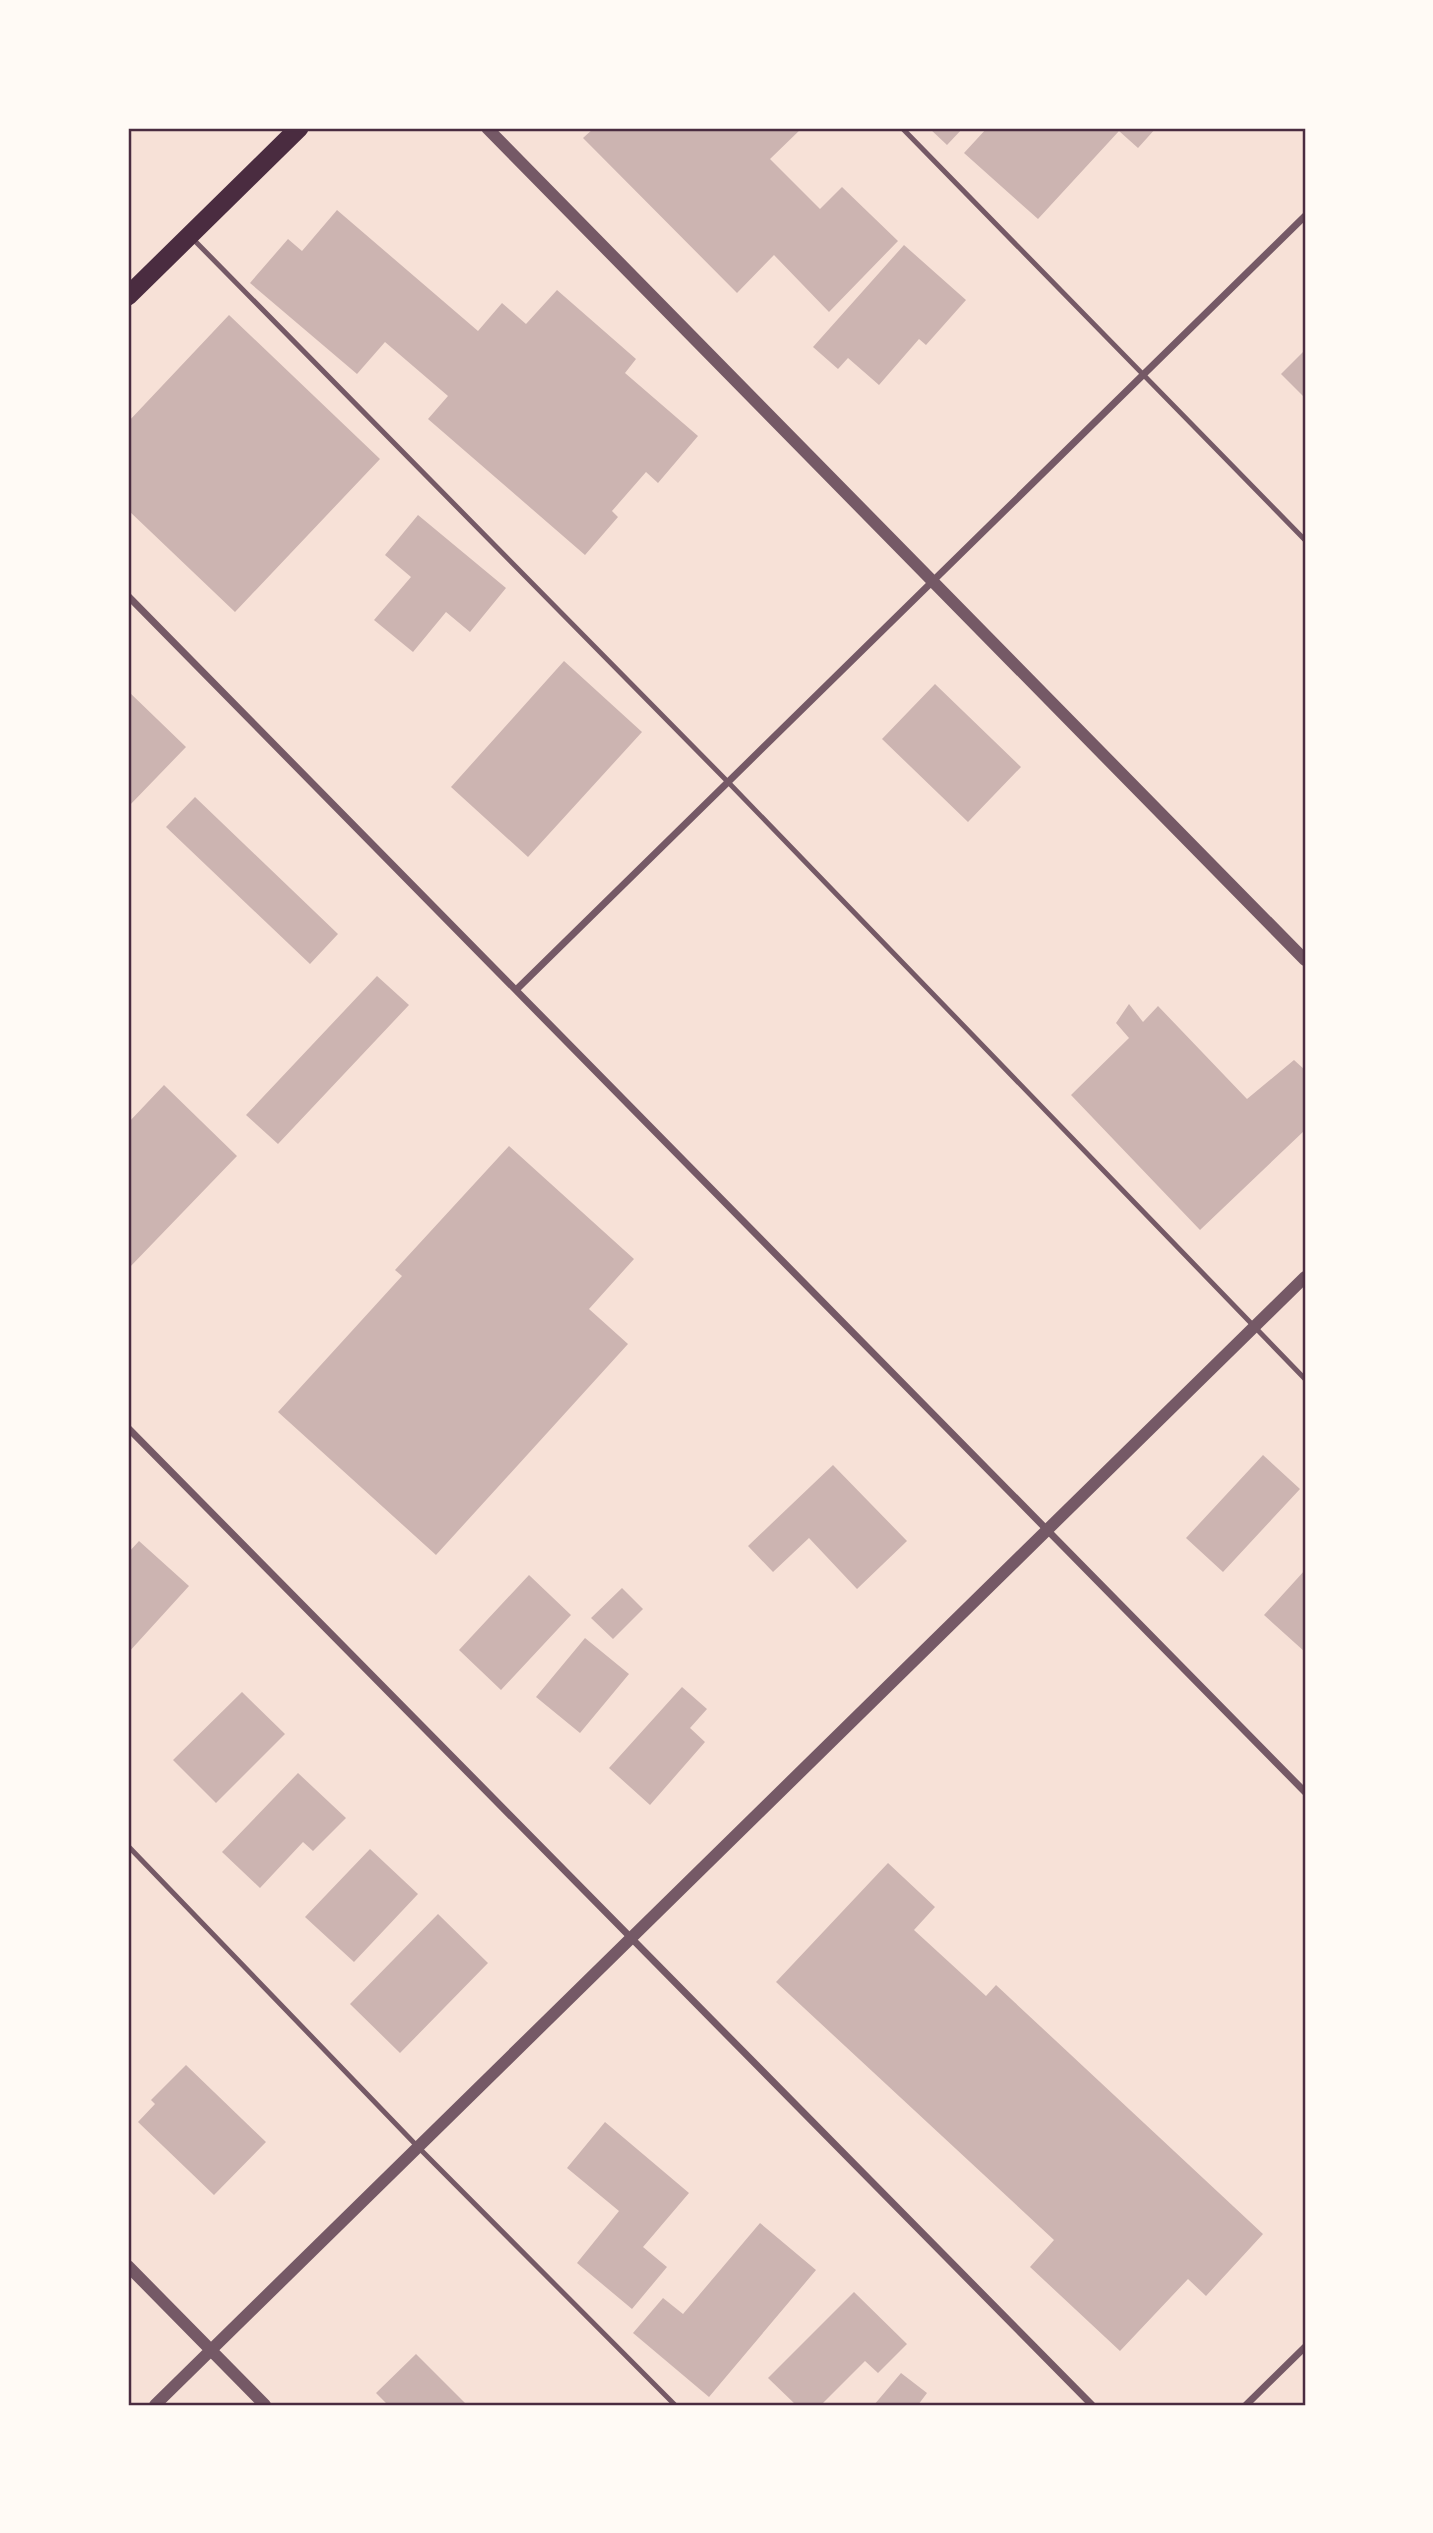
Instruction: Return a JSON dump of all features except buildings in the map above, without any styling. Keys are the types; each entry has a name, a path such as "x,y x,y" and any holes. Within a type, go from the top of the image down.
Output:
{"highway":[{"path":"128,296 299,128"}],"street":[{"path":"487,128 1305,960"},
{"path":"516,990 1305,216"},
{"path":"128,596 1305,1791"},
{"path":"155,2405 1305,1276"},
{"path":"128,1428 1092,2405"},
{"path":"128,2266 265,2405"},
{"path":"1245,2405 1305,2347"}],"lane":[{"path":"902,128 1305,540"},
{"path":"190,235 728,782 1305,1379"},
{"path":"128,1846 418,2147 675,2405"}]}
